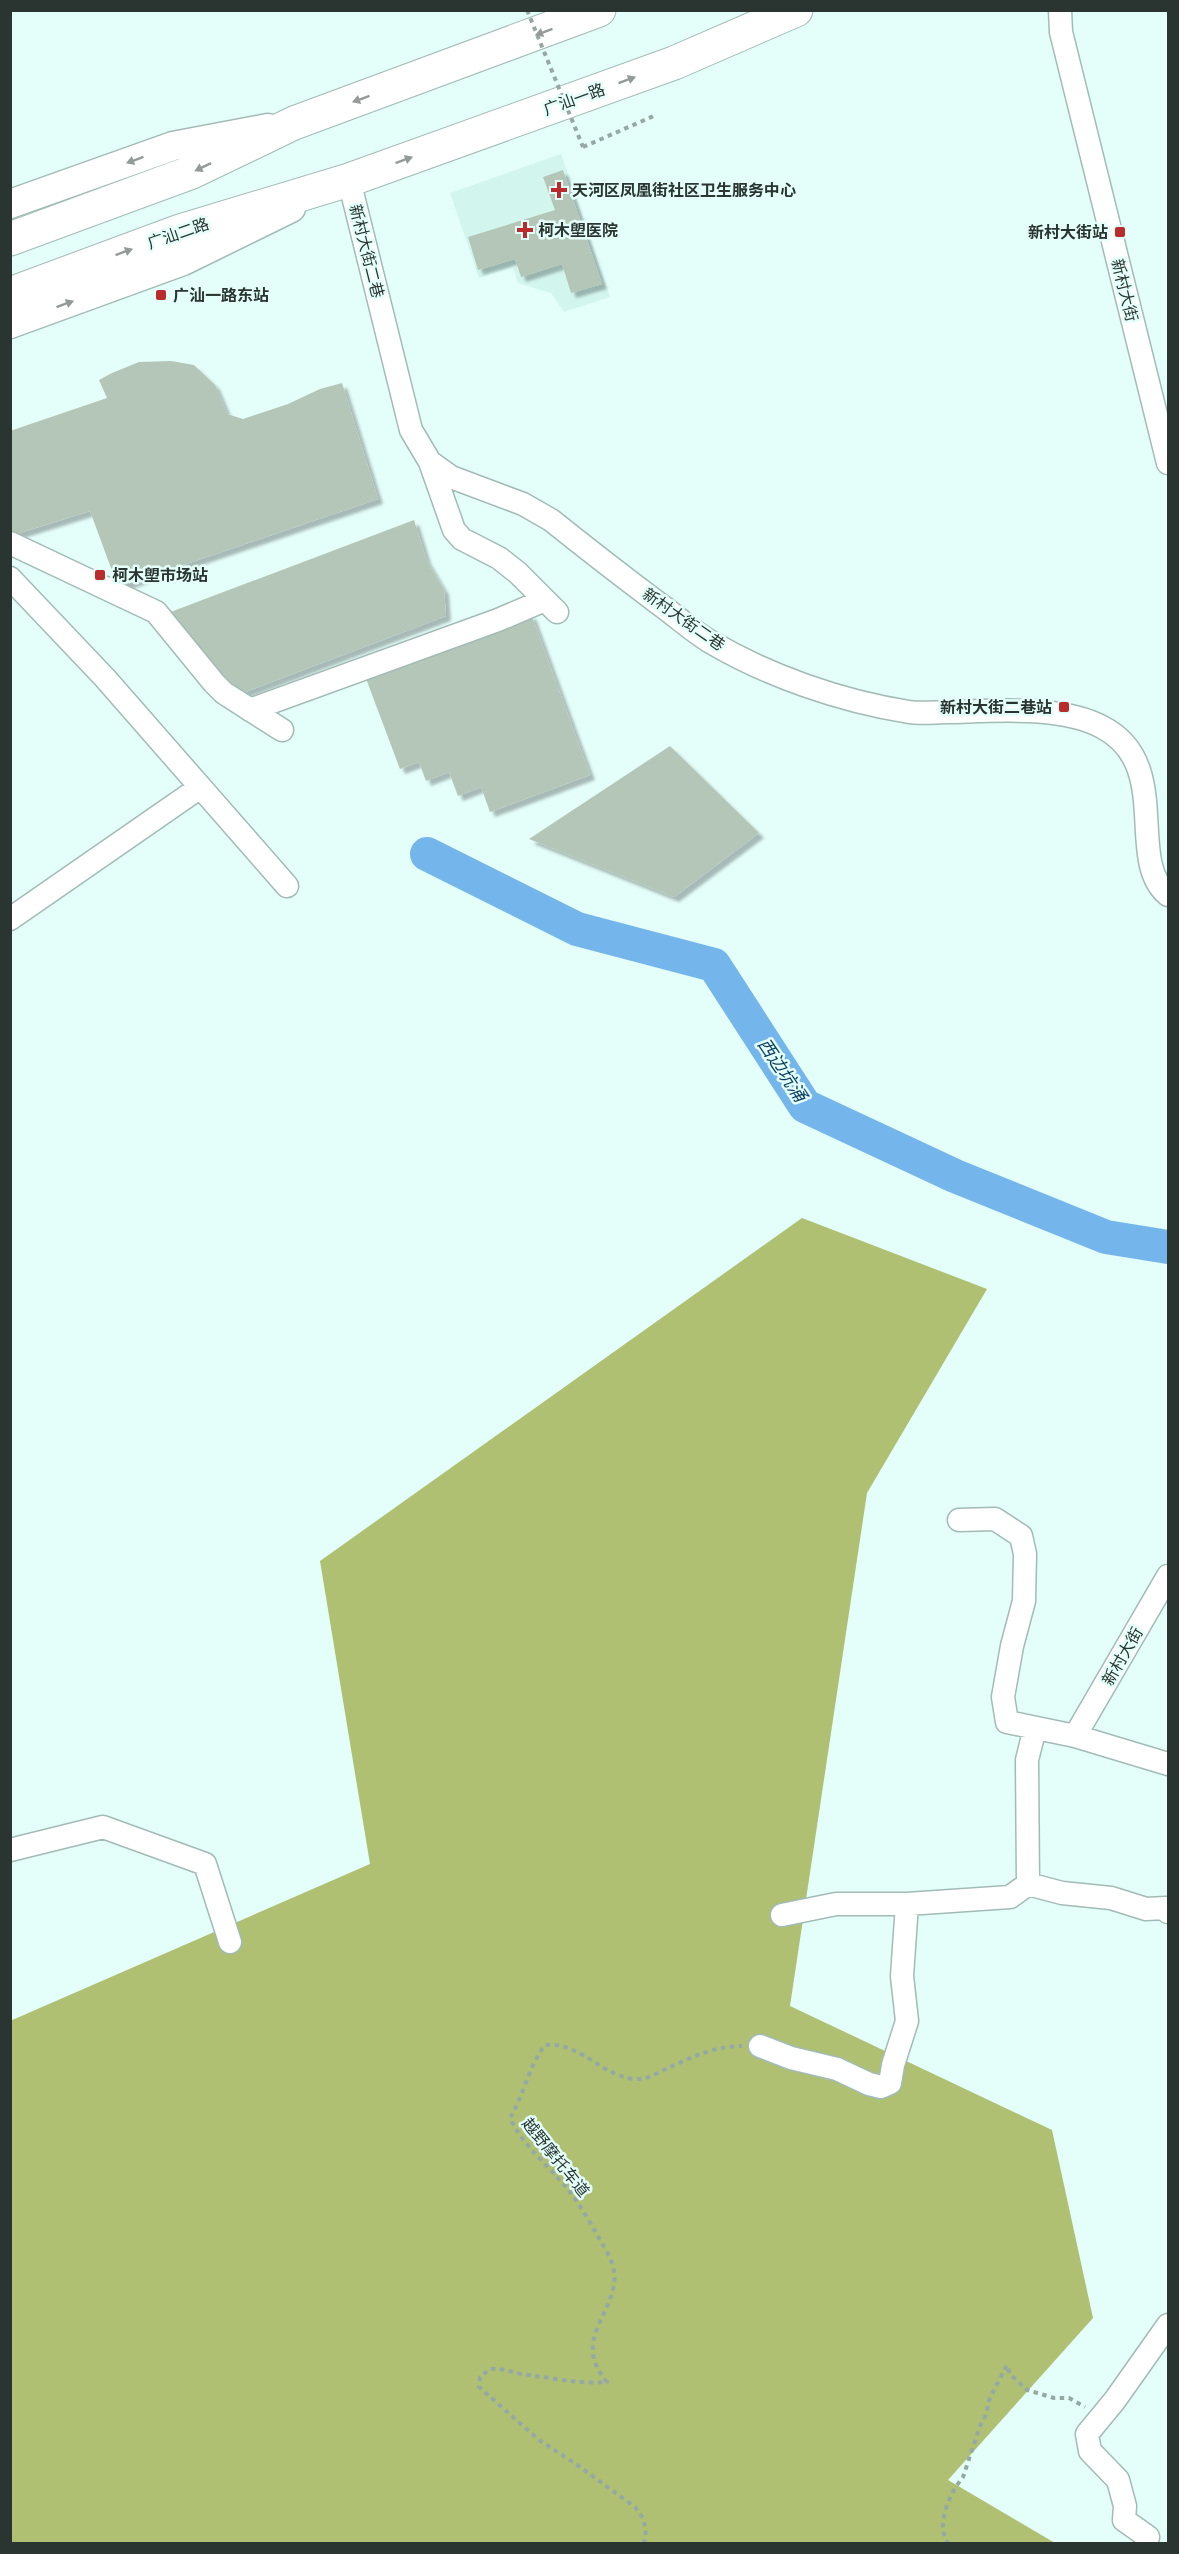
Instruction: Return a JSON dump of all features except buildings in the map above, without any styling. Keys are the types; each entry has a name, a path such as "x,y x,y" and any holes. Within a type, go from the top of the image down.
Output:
{"highway":[{"path":"10,239 192,172 294,123 599,10"},
{"name":"广汕一路","path":"349,180 674,63 796,10"},
{"name":"广汕二路","path":"10,294 180,231 349,180"}],"street":[{"name":"新村大街","path":"1060,10 1061,32 1168,463"},
{"path":"10,204 173,146 294,123"},
{"path":"10,324 183,261 349,180"},
{"name":"新村大街二巷","path":"349,180 411,430 430,462 465,484 523,504 551,519 708,640 770,671 855,700 911,712 1042,713 1070,717 1101,726 1128,748 1136,762 1146,802 1153,875 1161,889 1168,895"},
{"path":"250,710 498,620 551,606 518,573 499,558 462,539 454,530 430,462"},
{"path":"10,543 156,612 214,684 282,730"},
{"path":"10,578 105,678 286,886"},
{"path":"10,919 199,788"},
{"path":"958,1520 995,1519 1021,1536 1024,1554 1024,1601 1012,1646 1003,1697 1007,1722 1075,1736 1168,1764"},
{"name":"新村大街","path":"1075,1736 1168,1576"},
{"path":"1028,1884 1027,1760 1035,1728"},
{"path":"10,1850 104,1827 206,1864 230,1942"},
{"path":"782,1915 836,1904 907,1904 1010,1897 1028,1884"},
{"path":"1028,1884 1062,1893 1110,1898 1146,1909 1166,1908 1168,1912"},
{"path":"760,2046 791,2058 837,2069 869,2084 881,2087 890,2083 893,2065 907,2021 902,1976 907,1904"},
{"path":"1148,2538 1124,2520 1125,2506 1118,2480 1090,2451 1087,2434 1168,2325"}],"path":[{"path":"527,10 583,147 657,115"},
{"name":"越野摩托车道","path":"644,2544 646,2530 643,2518 635,2507 539,2440 479,2387 480,2377 490,2369 502,2368 519,2373 593,2383 607,2382 598,2373 593,2339 614,2285 614,2270 576,2200 538,2158 514,2128 510,2118 538,2054 545,2045 555,2044 570,2048 610,2073 639,2079 715,2048 760,2046"},
{"path":"949,2544 942,2532 942,2520 963,2477 995,2384 1007,2365 1010,2374 1027,2390 1054,2398 1069,2398 1101,2415"}],"shaded area":[{"name":"柯木塱医院","path":"561,154 610,297 564,312 551,293 518,283 513,267 479,278 450,193"}],"green space":[{"path":"802,1218 987,1289 867,1493 790,2006 1052,2130 1093,2318 948,2480 1055,2543 11,2543 10,2021 370,1864 320,1561"}],"waterway":[{"name":"西边坑涌","path":"427,854 577,929 714,965 805,1106 955,1176 1106,1237 1168,1247"}],"place":[{"name":"天河区凤凰街社区卫生服务中心","path":"559,190"},
{"name":"柯木塱医院","path":"525,230"},
{"name":"新村大街站","path":"1120,232"},
{"name":"广汕一路东站","path":"161,295"},
{"name":"柯木塱市场站","path":"100,575"},
{"name":"新村大街二巷站","path":"1064,707"}]}
